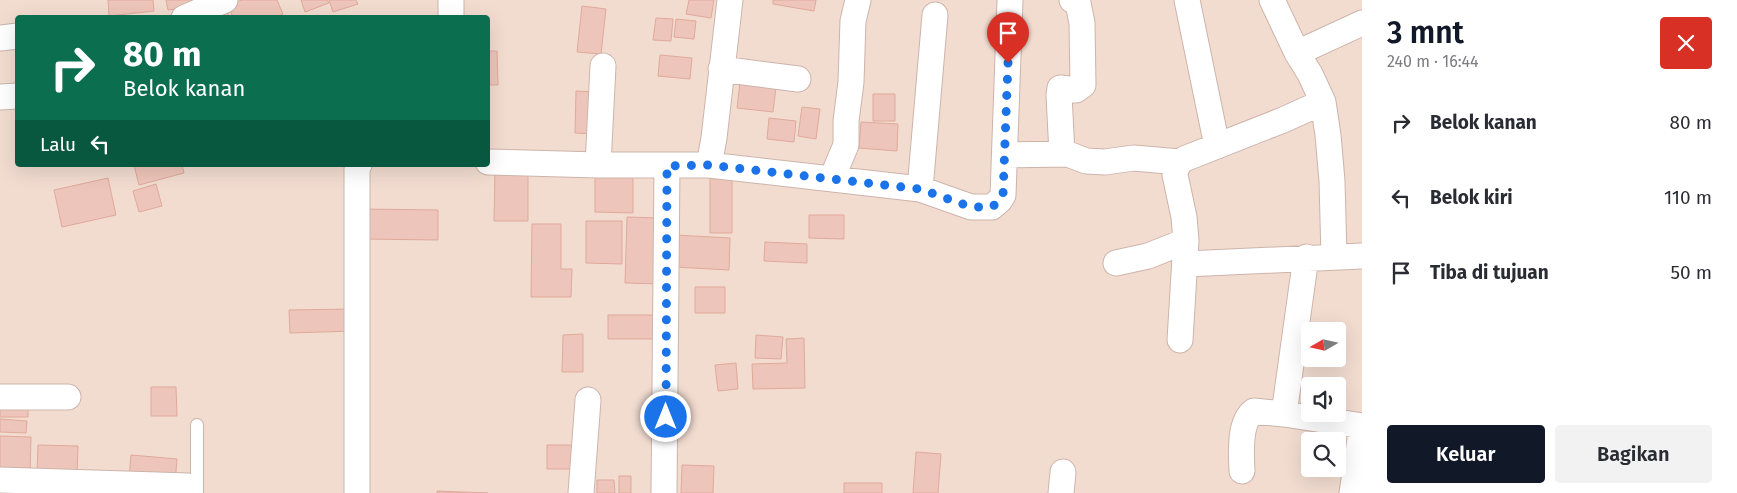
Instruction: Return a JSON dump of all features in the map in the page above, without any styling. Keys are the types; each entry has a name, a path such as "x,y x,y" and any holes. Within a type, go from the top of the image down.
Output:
{"street":[{"path":"191,15 225,0"},
{"path":"451,0 451,15"},
{"path":"709,165 714,138 730,0"},
{"path":"832,178 846,145 852,40 858,0"},
{"path":"490,162 667,166 709,165 920,189 971,207 992,207 1003,195 1010,0"},
{"path":"1062,154 1060,88 1076,90 1083,85 1082,24 1078,3 1072,0"},
{"path":"1187,0 1217,146"},
{"path":"1272,0 1323,102 1332,181 1334,257"},
{"path":"920,189 934,15"},
{"path":"1297,53 1362,23"},
{"path":"0,38 15,36"},
{"path":"598,165 603,66"},
{"path":"721,69 798,79"},
{"path":"0,98 15,96"},
{"path":"1180,340 1186,252 1184,217 1175,175 1180,162 1323,102"},
{"path":"1005,155 1068,154 1086,160 1105,162 1134,158 1180,162"},
{"path":"664,493 667,166"},
{"path":"357,493 358,167"},
{"path":"1116,263 1148,256 1186,252 1306,257 1362,256"},
{"path":"1284,414 1306,257"},
{"path":"0,397 68,396"},
{"path":"581,493 588,400"},
{"path":"1242,471 1241,452 1248,416 1254,411 1362,426 1352,493"},
{"path":"0,480 188,486 189,493"}],"lane":[{"path":"197,425 197,493"}],"shaded area":[{"path":"0,0 1362,0 1362,493 0,493"}],"building":[{"path":"108,0 153,0 154,11 109,15"},
{"path":"166,0 203,0 204,6 168,10"},
{"path":"242,0 277,0 283,14 232,15 228,5"},
{"path":"301,0 327,0 329,3 305,12"},
{"path":"329,0 356,0 358,4 333,12"},
{"path":"689,0 714,0 711,18 686,14"},
{"path":"773,0 816,0 814,11 773,4"},
{"path":"582,6 606,9 601,54 577,52"},
{"path":"225,7 229,15 210,15"},
{"path":"656,18 673,19 671,41 653,40"},
{"path":"676,19 696,21 694,39 674,37"},
{"path":"490,51 497,51 498,85 490,85"},
{"path":"660,55 692,58 690,79 658,76"},
{"path":"740,82 776,87 773,112 737,108"},
{"path":"576,91 598,92 596,134 575,133"},
{"path":"873,94 895,94 895,121 873,121"},
{"path":"802,107 820,109 816,139 798,136"},
{"path":"769,118 796,121 794,142 767,139"},
{"path":"861,122 898,124 897,151 859,148"},
{"path":"134,167 182,167 184,173 139,185"},
{"path":"495,171 528,172 528,221 494,221"},
{"path":"595,171 633,171 633,213 595,212"},
{"path":"108,178 116,215 62,227 54,190"},
{"path":"710,178 732,178 732,233 710,233"},
{"path":"156,184 162,206 139,212 133,191"},
{"path":"363,209 438,210 438,240 363,239"},
{"path":"809,215 844,215 844,239 809,238"},
{"path":"627,217 661,218 659,284 625,283"},
{"path":"586,221 622,221 622,264 586,263"},
{"path":"532,224 561,224 561,269 572,269 571,297 531,297"},
{"path":"675,235 730,238 729,270 674,267"},
{"path":"765,242 807,244 807,263 764,261"},
{"path":"695,287 725,287 725,313 695,313"},
{"path":"353,309 353,331 290,333 289,310"},
{"path":"608,315 656,315 656,339 608,339"},
{"path":"583,334 583,372 562,372 563,335"},
{"path":"756,335 783,337 781,359 755,358"},
{"path":"804,338 805,388 753,389 752,364 787,363 786,339"},
{"path":"736,363 738,389 718,391 715,365"},
{"path":"151,387 176,387 177,416 151,416"},
{"path":"0,405 28,406 28,417 0,417"},
{"path":"0,419 27,421 26,433 0,432"},
{"path":"0,436 31,437 30,474 0,472"},
{"path":"38,445 78,446 77,474 37,473"},
{"path":"547,445 575,445 576,469 547,469"},
{"path":"916,452 941,454 938,493 913,493"},
{"path":"131,455 177,459 175,483 129,479"},
{"path":"682,465 714,466 713,493 681,493"},
{"path":"619,476 631,476 631,493 619,493"},
{"path":"597,480 614,480 615,493 597,493"},
{"path":"844,483 882,483 882,493 844,493"},
{"path":"437,491 488,493 437,493"}],"route":[{"path":"666,417 667,166 709,165 920,189 971,207 992,207 1003,195 1008,63"}]}
